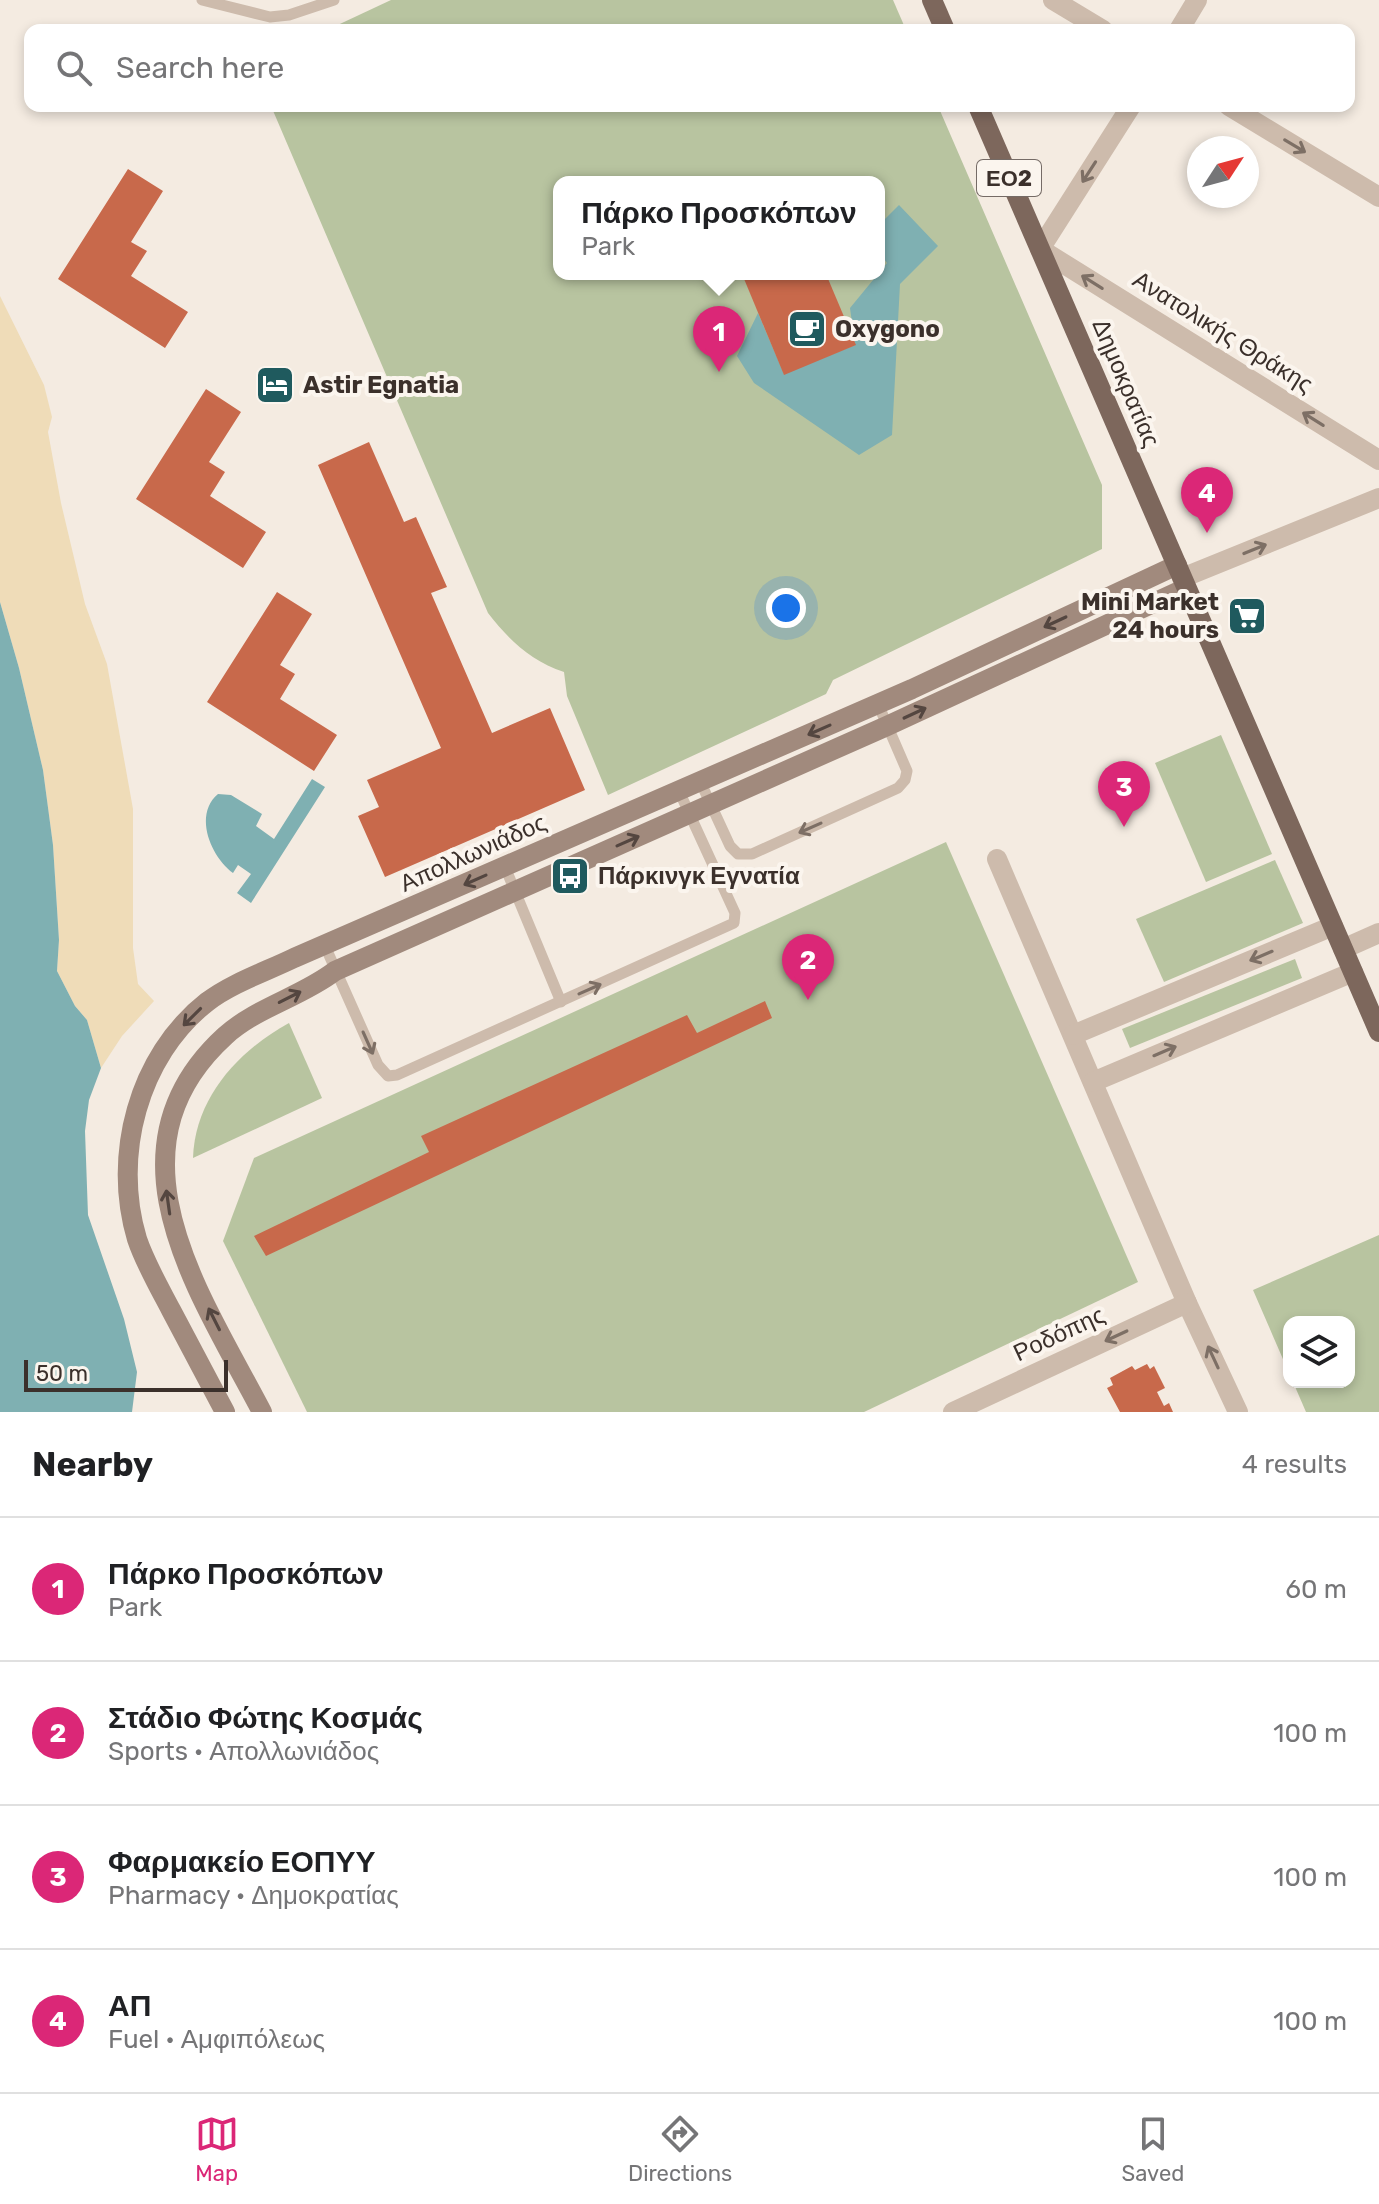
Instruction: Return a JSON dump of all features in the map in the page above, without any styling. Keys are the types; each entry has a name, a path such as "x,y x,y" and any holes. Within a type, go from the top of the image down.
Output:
{"main road":[{"path":"932,0 942,24"},
{"name":"Δημοκρατίας","path":"981,112 1379,1032"},
{"path":"262,1412 192,1276 177,1242 167,1198 168,1139 186,1084 212,1049 252,1016 335,971 887,726 1182,577"},
{"name":"Απολλωνιάδος","path":"225,1412 138,1242 128,1187 128,1156 141,1097 157,1062 193,1014 228,989 325,946 878,704 1182,577"}],"street":[{"path":"1053,0 1093,24"},
{"path":"1183,24 1197,0"},
{"path":"1040,249 1127,112"},
{"path":"1239,112 1379,197"},
{"name":"Ανατολικής Θράκης","path":"1040,249 1379,460"},
{"path":"1182,577 1379,498"},
{"path":"997,859 1187,1303 1238,1412"},
{"path":"1073,1035 1333,926"},
{"path":"1343,949 1379,933"},
{"path":"1093,1082 1353,972"},
{"name":"Ροδόπης","path":"963,1410 1187,1303"}],"lane":[{"path":"202,0 270,17 289,15 334,0"},
{"path":"700,781 730,846 738,854 752,854 898,788 905,780 907,771 878,704"},
{"path":"325,946 378,1065 388,1076 397,1075 734,923 735,913 679,791"},
{"path":"505,867 561,1002"}],"green space":[{"path":"391,0 893,0 903,24 340,24"},
{"path":"274,112 941,112 1102,485 1102,549 833,680 826,694 608,795 567,696 564,672 541,662 504,632 488,613"},
{"path":"1221,735 1272,854 1206,882 1155,763"},
{"path":"946,842 1138,1282 864,1412 307,1412 223,1241 254,1158"},
{"path":"1275,860 1303,923 1164,982 1136,919"},
{"path":"1295,959 1302,978 1130,1048 1122,1029"},
{"path":"289,1023 322,1098 193,1158 202,1116 223,1078 253,1047"},
{"path":"1379,1235 1379,1412 1306,1412 1296,1388 1355,1388 1355,1316 1283,1316 1283,1359 1253,1290"}],"sand":[{"path":"0,296 44,385 52,417 48,432 61,503 85,604 107,664 133,809 133,948 138,984 154,1001 122,1036 101,1068 87,1020 75,1006 57,971 59,940 53,845 43,770 0,602"}],"water":[{"path":"899,205 938,246 900,284 892,435 859,455 754,383 737,356 758,313 784,374 855,345 850,308 873,280 885,280 885,219"},
{"path":"0,602 43,770 53,845 59,940 57,971 75,1006 87,1020 101,1068 89,1100 85,1131 88,1215 124,1319 137,1372 132,1412 0,1412"},
{"path":"312,779 325,787 251,903 237,893 251,874 238,865 233,873 212,847 206,824 211,803 218,794 231,795 262,814 256,826 274,839"}],"building":[{"path":"128,169 163,191 131,242 147,251 131,276 188,312 165,348 58,279"},
{"name":"Oxygono","path":"744,280 829,280 856,345 784,375"},
{"path":"206,389 241,412 209,462 225,472 210,496 266,532 243,568 136,499"},
{"path":"369,442 404,522 416,517 447,587 431,593 492,733 550,708 585,790 385,877 358,816 379,807 367,780 441,748 318,465"},
{"path":"277,592 312,614 280,665 295,674 280,699 337,735 314,771 207,702"},
{"path":"765,1001 772,1018 266,1256 254,1236 429,1152 421,1136 687,1015 697,1033"},
{"path":"1147,1364 1150,1369 1154,1366 1165,1388 1157,1392 1164,1406 1169,1403 1173,1412 1120,1412 1107,1388 1113,1385 1110,1378 1132,1366 1135,1370"}],"place":[{"name":"Oxygono","path":"807,329"},
{"name":"Πάρκο Προσκόπων","path":"719,372"},
{"name":"Astir Egnatia","path":"275,385"},
{"name":"ΑΠ","path":"1207,533"},
{"name":"Mini Market 24 hours","path":"1247,616"},
{"name":"Φαρμακείο ΕΟΠΥΥ","path":"1124,827"},
{"name":"Πάρκινγκ Εγνατία","path":"570,876"},
{"name":"Στάδιο Φώτης Κοσμάς","path":"808,1000"}]}
